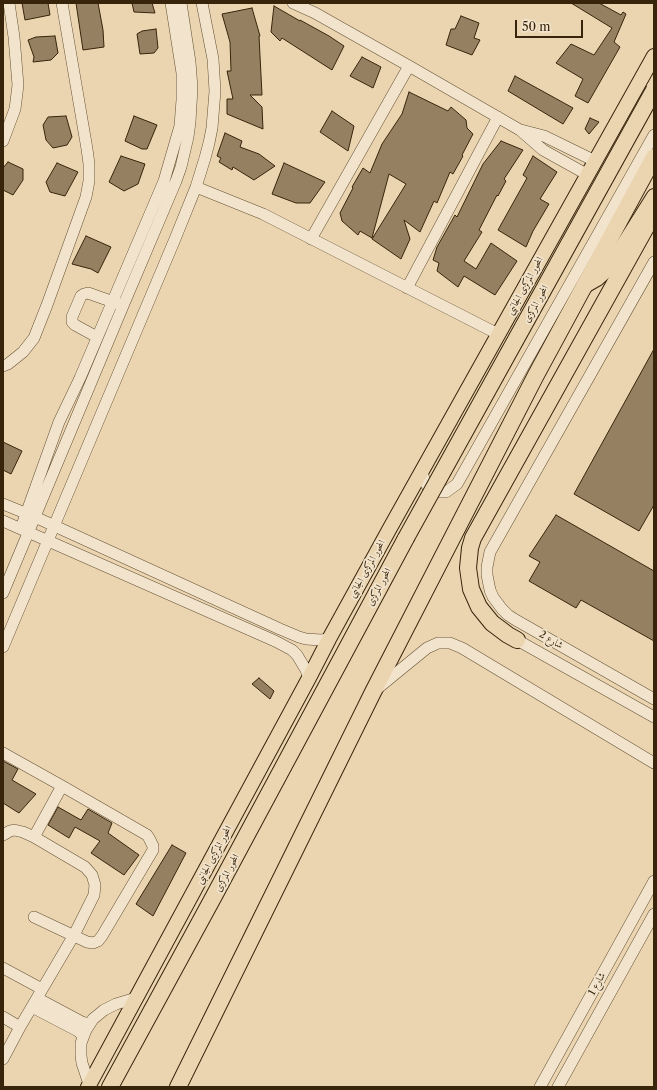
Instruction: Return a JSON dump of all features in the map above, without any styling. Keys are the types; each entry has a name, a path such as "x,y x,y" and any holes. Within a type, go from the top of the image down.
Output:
{"highway":[{"name":"المحور المركزى","path":"110,1087 406,538 654,90"},
{"path":"178,1087 373,692 536,375 654,158"},
{"path":"517,640 500,630 485,616 479,607 471,588 469,578 468,558 473,538 651,218"}],"main road":[{"name":"المحور المركزى الجانبى","path":"89,1085 421,471 654,56"},
{"path":"584,286 597,279 608,269 654,196"}],"street":[{"path":"3,141 15,109 18,85 9,3"},
{"path":"3,366 8,364 23,352 34,338 48,305 82,210 89,181 87,149 62,3"},
{"path":"3,593 25,530 118,304 164,181 180,126 182,74 171,3"},
{"path":"31,515 59,422 80,378 97,337 118,304 176,181 181,166 188,137 192,105 191,71 181,3"},
{"path":"3,647 196,187 209,143 215,91 213,60 204,3"},
{"path":"293,3 315,13 498,117 520,130 543,150 588,175"},
{"path":"311,239 409,66"},
{"path":"407,288 498,117"},
{"path":"520,130 544,136 596,161"},
{"path":"421,471 427,486 436,492 446,492 456,484 654,135"},
{"path":"196,187 263,214 498,334"},
{"name":"شارع 2","path":"654,262 490,552 487,567 490,590 497,603 508,615 654,699"},
{"path":"97,337 75,326 72,322 72,317 81,296 88,293 118,304"},
{"path":"3,504 31,515 299,637 306,639 329,639"},
{"path":"3,520 275,641 292,650 297,655 309,678"},
{"path":"275,641 280,629"},
{"name":"شارع 2","path":"517,640 654,717"},
{"path":"373,692 426,648 438,643 450,643 462,648 654,763"},
{"path":"3,753 147,835 153,846 100,939 96,942 90,942 34,917"},
{"path":"34,837 62,786"},
{"path":"3,1059 74,935 94,895 95,890 92,875 85,867 34,837 19,831 5,831"},
{"name":"شارع 1","path":"540,1087 654,881"},
{"name":"شارع 1","path":"558,1087 654,914"},
{"path":"3,968 83,1036"},
{"path":"37,998 82,1022 89,1024"},
{"path":"89,1085 82,1063 81,1049 83,1036 89,1024 104,1010 116,1004 136,998"},
{"path":"3,1017 20,1027"}],"building":[{"path":"22,3 48,3 50,15 25,20"},
{"path":"76,3 98,3 103,30 104,47 83,50"},
{"path":"132,3 152,3 155,13 134,12"},
{"path":"571,3 599,3 621,15 623,12 626,14 614,42 620,47 588,103 575,96 583,79 556,63 571,44 594,55 612,28"},
{"path":"274,6 329,36 344,46 332,70 282,38 280,41 271,32"},
{"path":"252,8 260,36 262,95 250,95 262,107 263,129 227,114 227,99 233,99 227,71 231,71 230,42 222,14"},
{"path":"461,16 479,23 474,38 480,40 472,55 446,45 451,29 455,29"},
{"path":"156,29 158,48 154,53 140,54 137,34 142,31"},
{"path":"55,36 58,53 51,60 33,62 34,57 28,40 36,37"},
{"path":"362,57 381,67 373,88 350,76"},
{"path":"515,76 573,108 563,124 508,91"},
{"path":"409,92 448,111 451,107 466,120 467,128 473,134 453,174 450,172 437,203 434,201 420,232 404,220 410,239 401,259 372,239 406,184 389,174 372,238 360,231 358,235 342,221 340,213 363,168 370,173 382,144 402,114"},
{"path":"332,111 354,126 348,151 320,132"},
{"path":"66,116 72,137 67,145 53,148 46,140 43,125 48,117"},
{"path":"134,116 157,125 147,149 142,149 125,141"},
{"path":"590,118 599,122 589,134 585,129"},
{"path":"225,133 242,141 240,147 259,154 275,166 254,180 233,167 232,170 219,162 221,158 217,156"},
{"path":"501,141 523,150 504,179 506,181 479,230 482,232 464,261 476,269 491,243 517,261 495,295 464,276 458,287 437,271 439,263 433,260 437,247 455,215 457,217 483,164"},
{"path":"121,156 145,164 138,184 124,191 109,182"},
{"path":"533,156 557,172 540,199 549,204 533,231 526,247 498,230 527,178 523,175"},
{"path":"8,162 23,169 23,180 13,195 3,190 3,168"},
{"path":"57,163 78,172 65,196 50,192 46,182"},
{"path":"284,163 325,182 310,203 296,203 272,194"},
{"path":"86,236 111,247 98,273 91,269 72,264"},
{"path":"654,349 654,505 639,531 574,494"},
{"path":"3,442 22,451 11,474 3,470"},
{"path":"556,515 654,571 654,641 581,600 576,608 529,581 540,562 529,556"},
{"path":"259,678 274,691 270,699 252,684"},
{"path":"3,761 18,769 12,780 36,794 19,813 3,803"},
{"path":"58,807 81,820 88,809 112,823 108,833 139,855 124,875 91,853 100,841 75,827 69,838 48,825"},
{"path":"172,845 186,853 153,916 136,904"}]}
